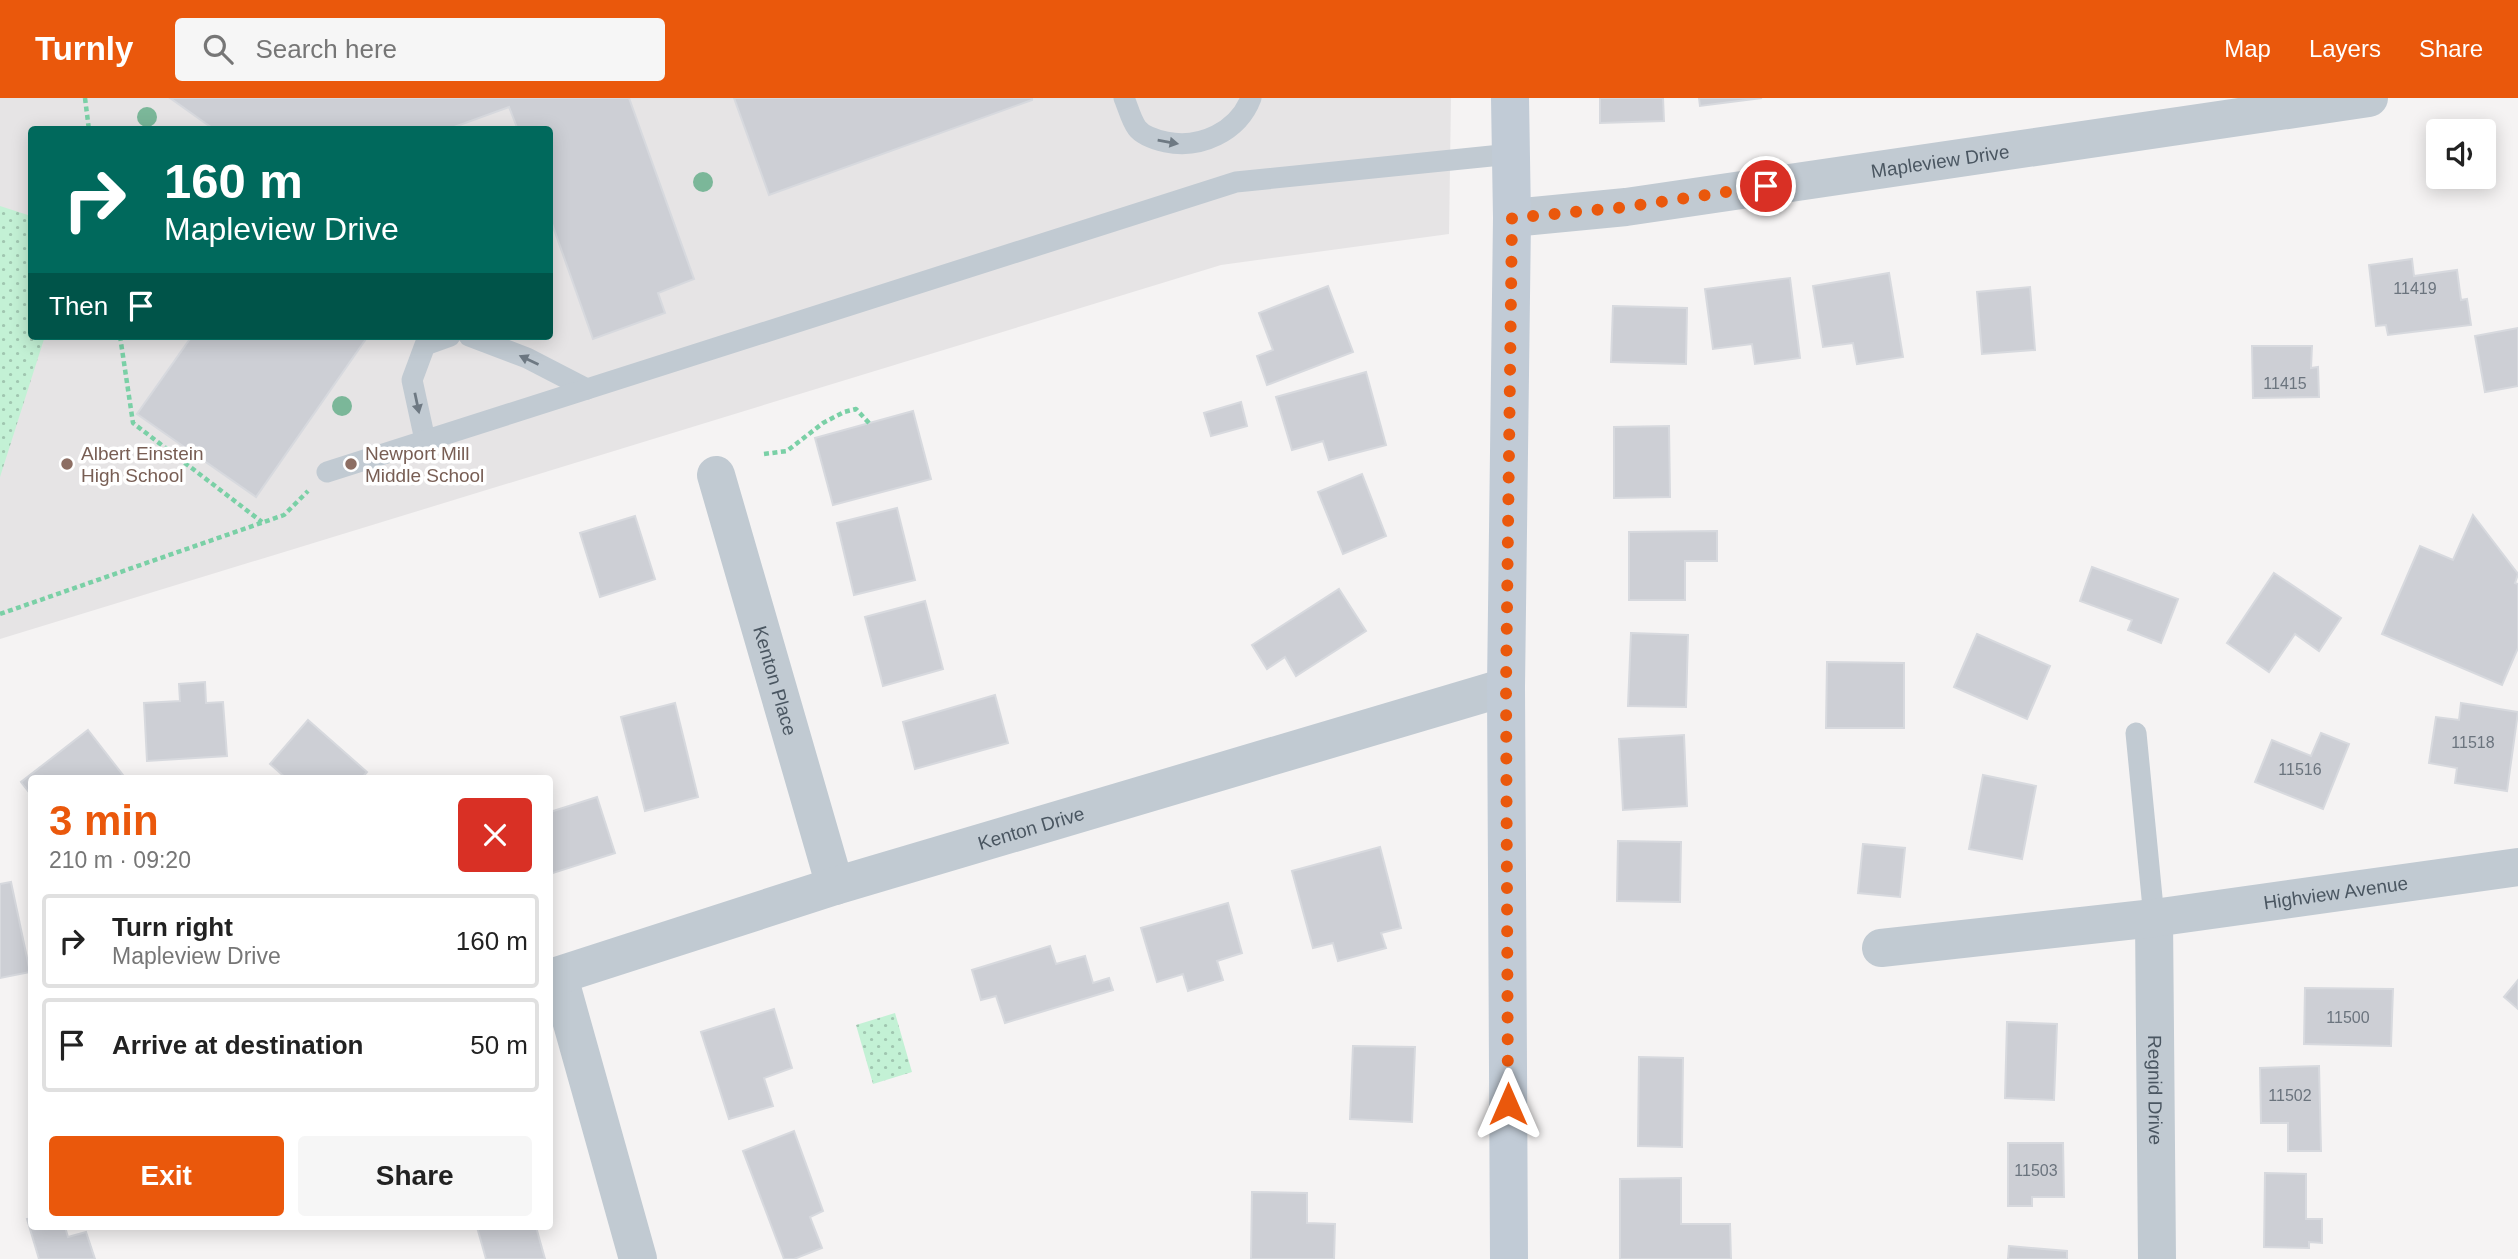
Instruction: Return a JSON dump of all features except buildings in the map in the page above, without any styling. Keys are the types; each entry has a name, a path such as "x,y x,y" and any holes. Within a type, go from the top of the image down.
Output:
{"street":[{"path":"1509,1259 1506,687 1512,218 1510,98"},
{"name":"Mapleview Drive","path":"1512,218 1626,207 2369,98"},
{"name":"Kenton Place","path":"716,475 835,886"},
{"name":"Kenton Drive","path":"554,977 835,886 1506,687"},
{"name":"Highview Avenue","path":"1881,948 2154,918 2518,867"},
{"name":"Regnid Drive","path":"2154,918 2157,1259"},
{"path":"554,977 638,1259"}],"lane":[{"path":"1124,98 1138,130 1157,141 1178,145 1200,143 1220,134 1237,120 1251,98"},
{"path":"327,472 1236,183 1511,153"},
{"path":"425,440 412,380 425,345 439,340"},
{"path":"480,340 527,358 587,389"},
{"path":"2136,733 2154,918"}],"path":[{"path":"85,98 88,126"},
{"path":"121,340 133,423 263,522"},
{"path":"764,454 787,451 823,423 844,412 856,409 869,423"},
{"path":"0,614 284,515 327,472"}],"shaded area":[{"name":"Newport Mill Middle School","path":"0,98 1451,98 1449,234 1221,265 0,639"}],"green space":[{"path":"0,206 28,215 28,340 44,340 0,477"},
{"path":"895,1013 912,1072 873,1084 856,1025"}],"place":[{"name":"Albert Einstein High School","path":"67,464"},
{"name":"Newport Mill Middle School","path":"351,464"}],"route":[{"path":"1508,1104 1506,687 1512,218 1626,207 1766,186"}]}
